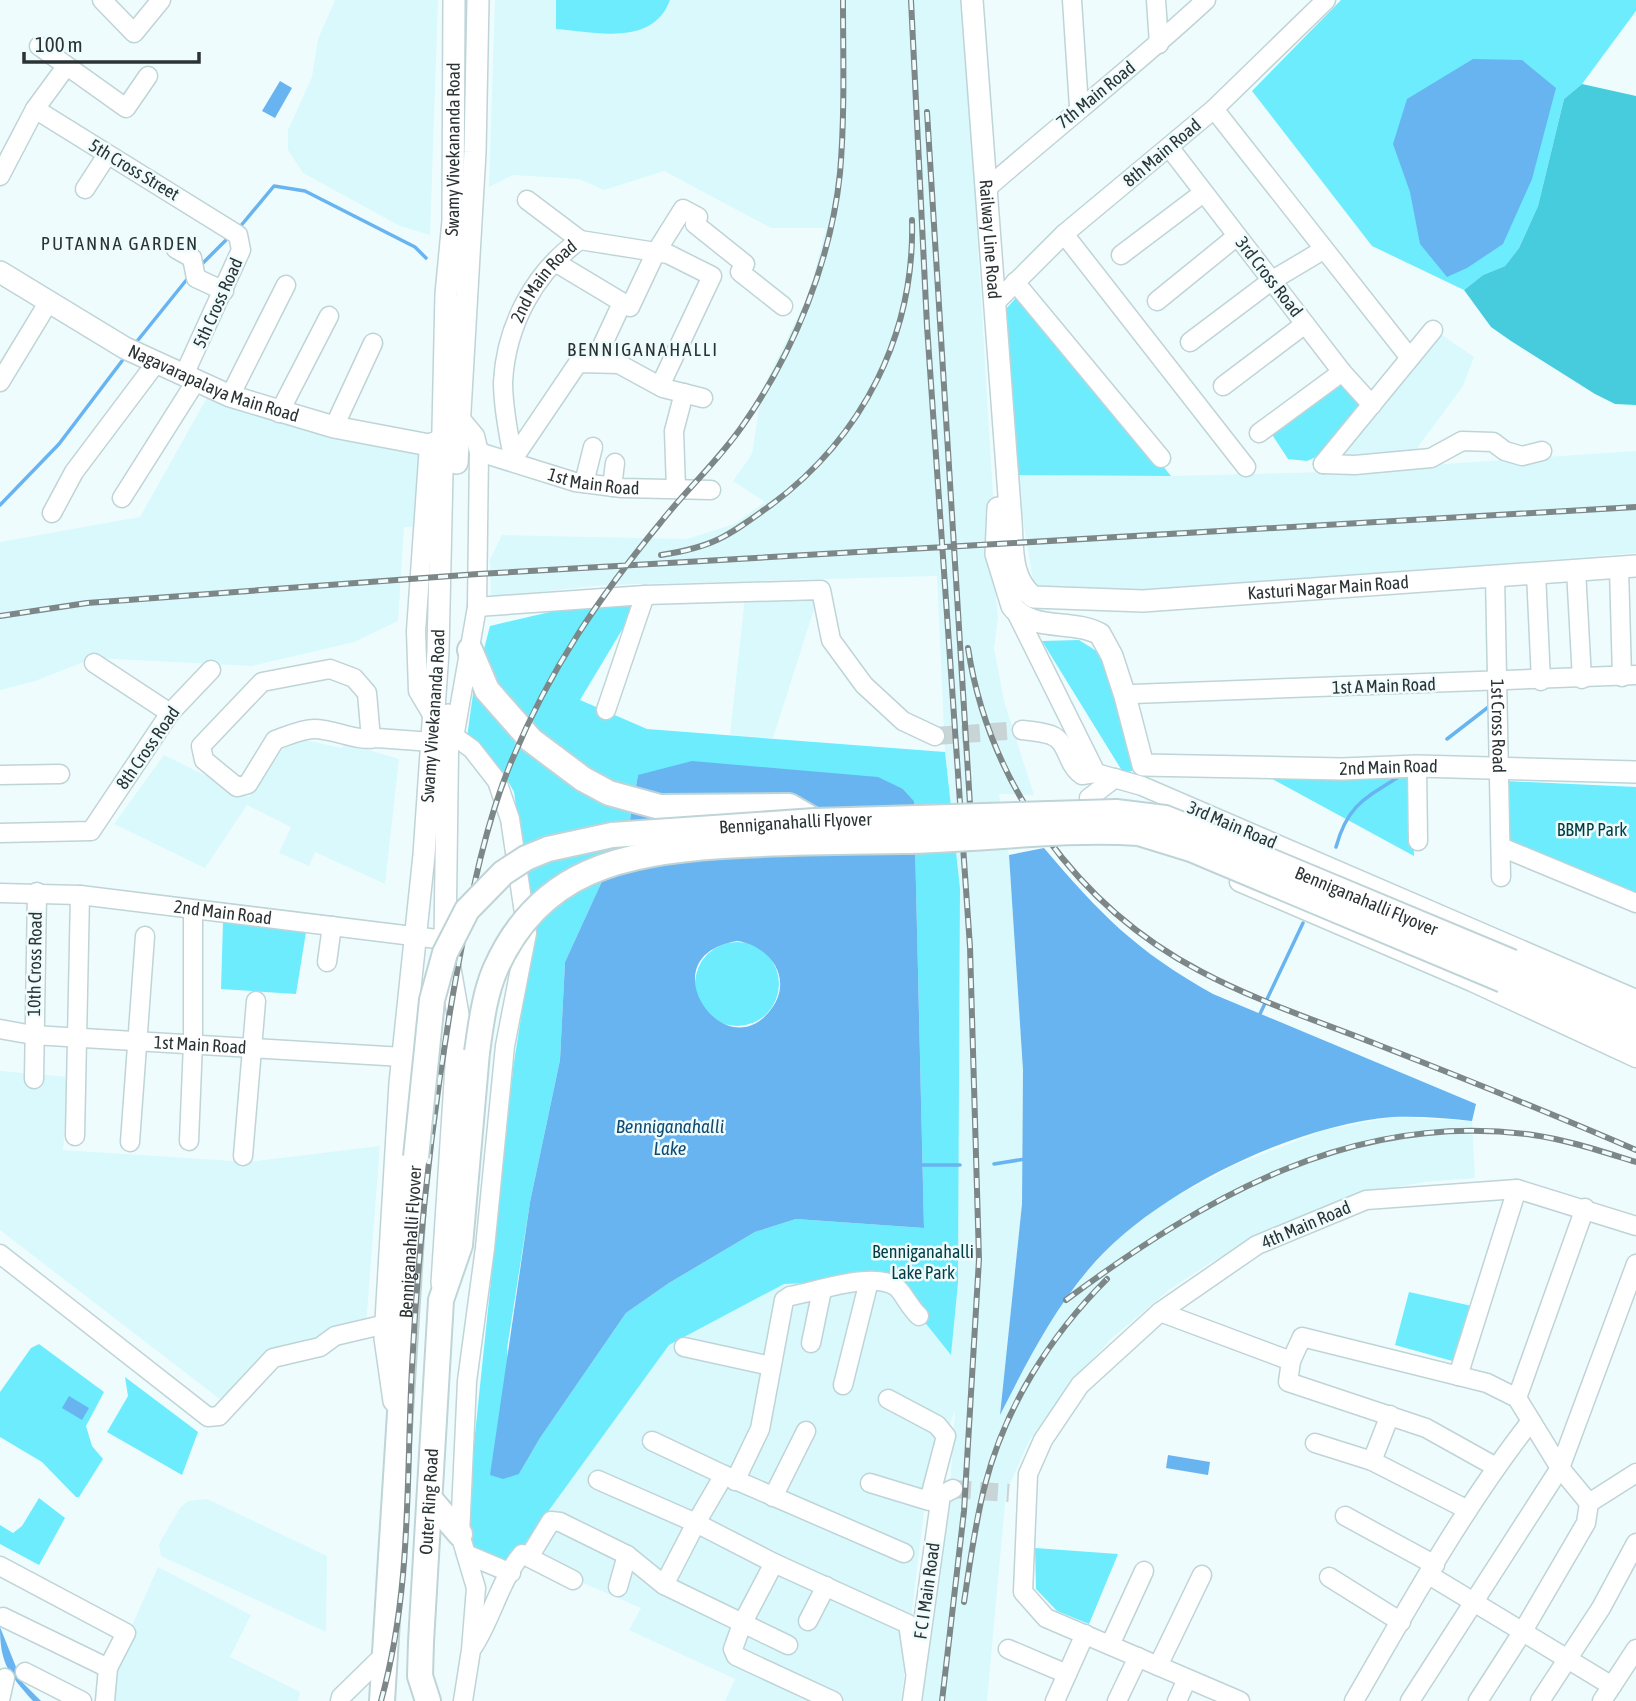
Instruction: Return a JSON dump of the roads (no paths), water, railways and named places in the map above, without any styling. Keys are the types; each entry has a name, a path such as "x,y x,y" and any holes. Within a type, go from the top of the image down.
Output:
{"highway":[{"path":"470,650 487,690 543,751 583,779 634,802 692,809 789,806 815,821"},
{"name":"Benniganahalli Flyover","path":"399,1431 395,1322 432,1000 445,953 467,911 503,873 548,849 612,835 815,821 1116,812 1153,816 1193,829 1508,971 1636,1038"},
{"name":"Benniganahalli Flyover","path":"441,1300 460,1245 477,1052 484,1006 495,971 508,945 547,900 600,867 631,856 727,846 941,841 1084,832 1139,833 1191,849 1636,1018"},
{"name":"Outer Ring Road","path":"428,1701 420,1676 441,1300"},
{"name":"Outer Ring Road","path":"382,1701 399,1431"},
{"path":"430,1499 463,1544"},
{"path":"418,1701 420,1676"}],"main road":[{"name":"Swamy Vivekananda Road","path":"395,1322 403,1057 434,718 436,443 453,221 454,0"},
{"name":"Swamy Vivekananda Road","path":"441,1300 459,1020 445,940 445,775 478,82 478,0"},
{"name":"Railway Line Road","path":"972,0 1016,578 1023,589"},
{"name":"Nagavarapalaya Main Road","path":"0,272 86,332 230,396 279,413 334,427 436,443"},
{"name":"Railway Line Road","path":"1008,477 999,498 996,554 1001,577 1016,612"},
{"name":"Kasturi Nagar Main Road","path":"1023,589 1033,597 1107,602 1628,567"},
{"path":"1016,612 1034,620 1093,630 1100,634 1112,656 1125,696 1142,769"},
{"name":"2nd Main Road","path":"1142,769 1342,769 1417,766 1636,772"}],"street":[{"path":"102,0 134,33 161,0"},
{"path":"1072,0 1079,107"},
{"path":"1156,0 1159,44"},
{"name":"7th Main Road","path":"985,190 1079,107 1159,44 1206,0"},
{"name":"8th Main Road","path":"995,303 1064,234 1214,109 1326,0"},
{"path":"39,46 65,68 126,108 148,76"},
{"path":"0,176 35,109 65,68"},
{"name":"5th Cross Street","path":"35,109 236,233"},
{"path":"1214,109 1410,358"},
{"name":"3rd Cross Road","path":"1169,147 1342,372 1372,405"},
{"path":"85,189 107,155"},
{"path":"1121,255 1203,193"},
{"path":"527,200 580,240"},
{"path":"555,262 630,307 656,252 683,208 698,217 695,224 745,264 740,272 783,306"},
{"name":"5th Cross Road","path":"122,499 190,378 242,250 236,233"},
{"path":"1064,234 1246,467"},
{"path":"1157,301 1237,236"},
{"name":"2nd Main Road","path":"513,461 503,383 512,330 532,288 555,262 580,240 668,254 712,276 660,386"},
{"path":"176,249 192,258 195,273 224,291"},
{"path":"1190,342 1271,281 1323,250"},
{"path":"1015,282 1161,458"},
{"path":"230,396 286,285"},
{"path":"0,382 48,303"},
{"path":"594,363 622,303"},
{"path":"279,413 329,316"},
{"path":"1223,386 1305,324"},
{"path":"1433,330 1323,464 1355,465 1431,458 1462,441 1493,442 1505,451 1522,456 1542,451"},
{"path":"334,427 373,343"},
{"path":"52,513 74,472 156,363"},
{"path":"513,461 578,363 619,364 660,386 703,398"},
{"path":"1259,433 1342,372"},
{"path":"676,489 674,431 684,393"},
{"path":"445,775 477,607 479,452 475,436 460,418"},
{"path":"584,483 593,447"},
{"name":"1st Main Road","path":"479,452 584,483 612,487 711,490"},
{"path":"612,487 615,463"},
{"path":"1628,567 1629,676"},
{"path":"1576,570 1582,679"},
{"path":"1536,573 1541,681"},
{"name":"1st Cross Road","path":"1495,576 1501,770 1501,877"},
{"path":"477,607 645,595 821,590 831,640 864,685 903,721 935,736"},
{"path":"606,710 645,595"},
{"name":"Railway Line Road","path":"1016,612 1097,773"},
{"path":"94,663 170,713"},
{"path":"371,739 372,716 367,693 354,678 330,669 262,682 201,746 204,760 237,787 248,784 275,740 313,729 371,739 432,742"},
{"name":"8th Cross Road","path":"0,833 91,831 170,713 211,670"},
{"name":"1st A Main Road","path":"1133,694 1629,676"},
{"name":"3rd Main Road","path":"1022,730 1054,736 1064,746 1072,769 1082,775 1097,773 1115,778 1142,769 1636,999"},
{"path":"454,736 472,749 497,781 510,819 527,933 505,1046 488,1224 467,1381 463,1544 476,1588 471,1650 463,1701"},
{"path":"1417,766 1418,841"},
{"path":"1136,841 1142,769"},
{"path":"0,775 60,775"},
{"path":"1115,778 1089,798 1097,837 1136,841 1460,977 1636,1058"},
{"path":"1501,847 1636,903"},
{"name":"10th Cross Road","path":"34,1079 37,892"},
{"name":"2nd Main Road","path":"0,893 80,895 445,940"},
{"path":"75,1136 80,895"},
{"path":"188,1141 193,1043 193,910"},
{"path":"327,962 332,926"},
{"path":"130,1142 135,1040 145,936"},
{"path":"243,1156 256,1001"},
{"name":"1st Main Road","path":"0,1029 33,1035 403,1057"},
{"path":"1458,1376 1517,1189"},
{"name":"4th Main Road","path":"1231,1699 1046,1618 1023,1592 1017,1494 1044,1440 1083,1380 1160,1312 1257,1245 1366,1200 1517,1189 1636,1226"},
{"path":"1517,1398 1585,1208"},
{"path":"0,1254 208,1417 219,1416 273,1358 320,1347 335,1336 395,1322"},
{"path":"1410,1701 1560,1468 1636,1265"},
{"path":"844,1385 869,1281"},
{"path":"664,1584 696,1523 730,1478 760,1429 784,1300 869,1281 893,1285 906,1305 919,1316"},
{"path":"811,1343 822,1290"},
{"path":"1160,1312 1291,1361"},
{"path":"1496,1466 1426,1428 1288,1381 1291,1361 1302,1337 1487,1383 1517,1398 1560,1468 1589,1503"},
{"path":"684,1347 771,1366"},
{"path":"870,1483 929,1501 938,1474 946,1436 937,1424 888,1399"},
{"path":"1373,1461 1390,1415"},
{"path":"1354,1701 1468,1510 1496,1466 1531,1421"},
{"path":"773,1497 806,1431"},
{"path":"652,1440 730,1478 904,1553"},
{"path":"1315,1443 1373,1461 1468,1510"},
{"path":"1478,1701 1523,1631 1586,1523 1589,1503 1635,1470"},
{"name":"F C I Main Road","path":"912,1701 941,1495 950,1490 938,1474"},
{"path":"598,1480 696,1523 774,1563 908,1624 915,1672"},
{"path":"1345,1516 1432,1570 1567,1661 1612,1686"},
{"path":"529,1557 551,1521 567,1525 627,1555 664,1584 788,1645"},
{"path":"1540,1701 1601,1608 1636,1543"},
{"path":"463,1544 510,1573"},
{"path":"471,1650 487,1626 510,1573 522,1555 573,1580"},
{"path":"618,1587 627,1555"},
{"path":"774,1563 742,1624 733,1649 736,1656 833,1701"},
{"path":"0,1566 126,1633 108,1668 105,1701"},
{"path":"1110,1645 1144,1571"},
{"path":"1158,1666 1202,1576"},
{"path":"1329,1577 1401,1622"},
{"path":"808,1620 825,1586"},
{"path":"3,1617 108,1668"},
{"path":"1055,1701 1085,1634"},
{"path":"1602,1701 1636,1649"},
{"path":"1008,1650 1067,1674"},
{"path":"341,1701 341,1697 385,1654"},
{"path":"1117,1701 1138,1657"},
{"path":"25,1672 82,1701"},
{"path":"0,1700 5,1678"},
{"path":"1177,1701 1187,1679"}],"water":[{"path":"1473,59 1522,60 1556,88 1532,179 1503,244 1467,268 1447,277 1420,244 1410,192 1393,144 1407,99"},
{"path":"280,81 292,88 275,118 262,111"},
{"name":"Benniganahalli Lake","path":"692,761 878,777 903,789 914,801 924,1228 796,1219 755,1232 669,1283 626,1313 540,1438 519,1474 503,1479 490,1475 530,1202 560,1060 565,962 630,820 638,775","holes":["737,941 759,949 774,964 780,985 772,1008 754,1024 734,1027 716,1019 703,1004 696,986 697,967 710,951"]},
{"path":"1044,848 1083,893 1121,930 1162,962 1213,994 1476,1104 1472,1121 1392,1117 1312,1133 1227,1168 1186,1190 1115,1242 1088,1270 1051,1322 1000,1415 1022,1204 1023,1070 1009,855"},
{"path":"69,1396 89,1408 82,1420 62,1408"},
{"path":"1168,1455 1210,1462 1208,1475 1166,1468"},
{"path":"0,1627 22,1682 41,1701 33,1701 8,1668 0,1640"}],"waterway":[{"path":"239,228 274,186 305,191 415,247 426,258"},
{"path":"201,265 230,236"},
{"path":"134,345 188,278"},
{"path":"0,505 59,444 125,357"},
{"path":"1447,739 1491,705"},
{"path":"1336,847 1345,822 1358,805 1397,778"},
{"path":"1259,1016 1303,923"},
{"path":"994,1164 1025,1159"},
{"path":"920,1165 960,1165"}],"tunnel":[{"path":"935,736 1022,730"},
{"path":"953,1489 1009,1493"}],"railway":[{"path":"381,1701 391,1659 403,1576 415,1316 423,1214 450,1011 480,859 512,760 559,664 638,550 743,425 794,336 819,272 840,173 843,130 843,0"},
{"path":"911,0 927,326 970,947 979,1259 964,1511 942,1701"},
{"path":"927,112 971,821"},
{"path":"661,555 720,539 771,505 804,478 832,448 857,415 877,380 893,342 904,303 911,262 912,220"},
{"path":"0,616 87,603 478,574 1636,507"},
{"path":"968,648 979,699 996,747 1018,794 1046,837 1079,877 1115,913 1156,944 1200,971 1243,992 1636,1150"},
{"path":"1066,1300 1172,1227 1228,1196 1284,1170 1343,1149 1404,1136 1467,1131 1546,1137 1636,1162"},
{"path":"964,1602 981,1499 1004,1428 1032,1374 1049,1349 1086,1301 1107,1279"}],"district":[{"name":"PUTANNA GARDEN","path":"120,243"},
{"name":"BENNIGANAHALLI","path":"643,349"}],"park label":[{"name":"BBMP Park","path":"1592,830"},
{"name":"Benniganahalli Lake Park","path":"923,1262"}]}
